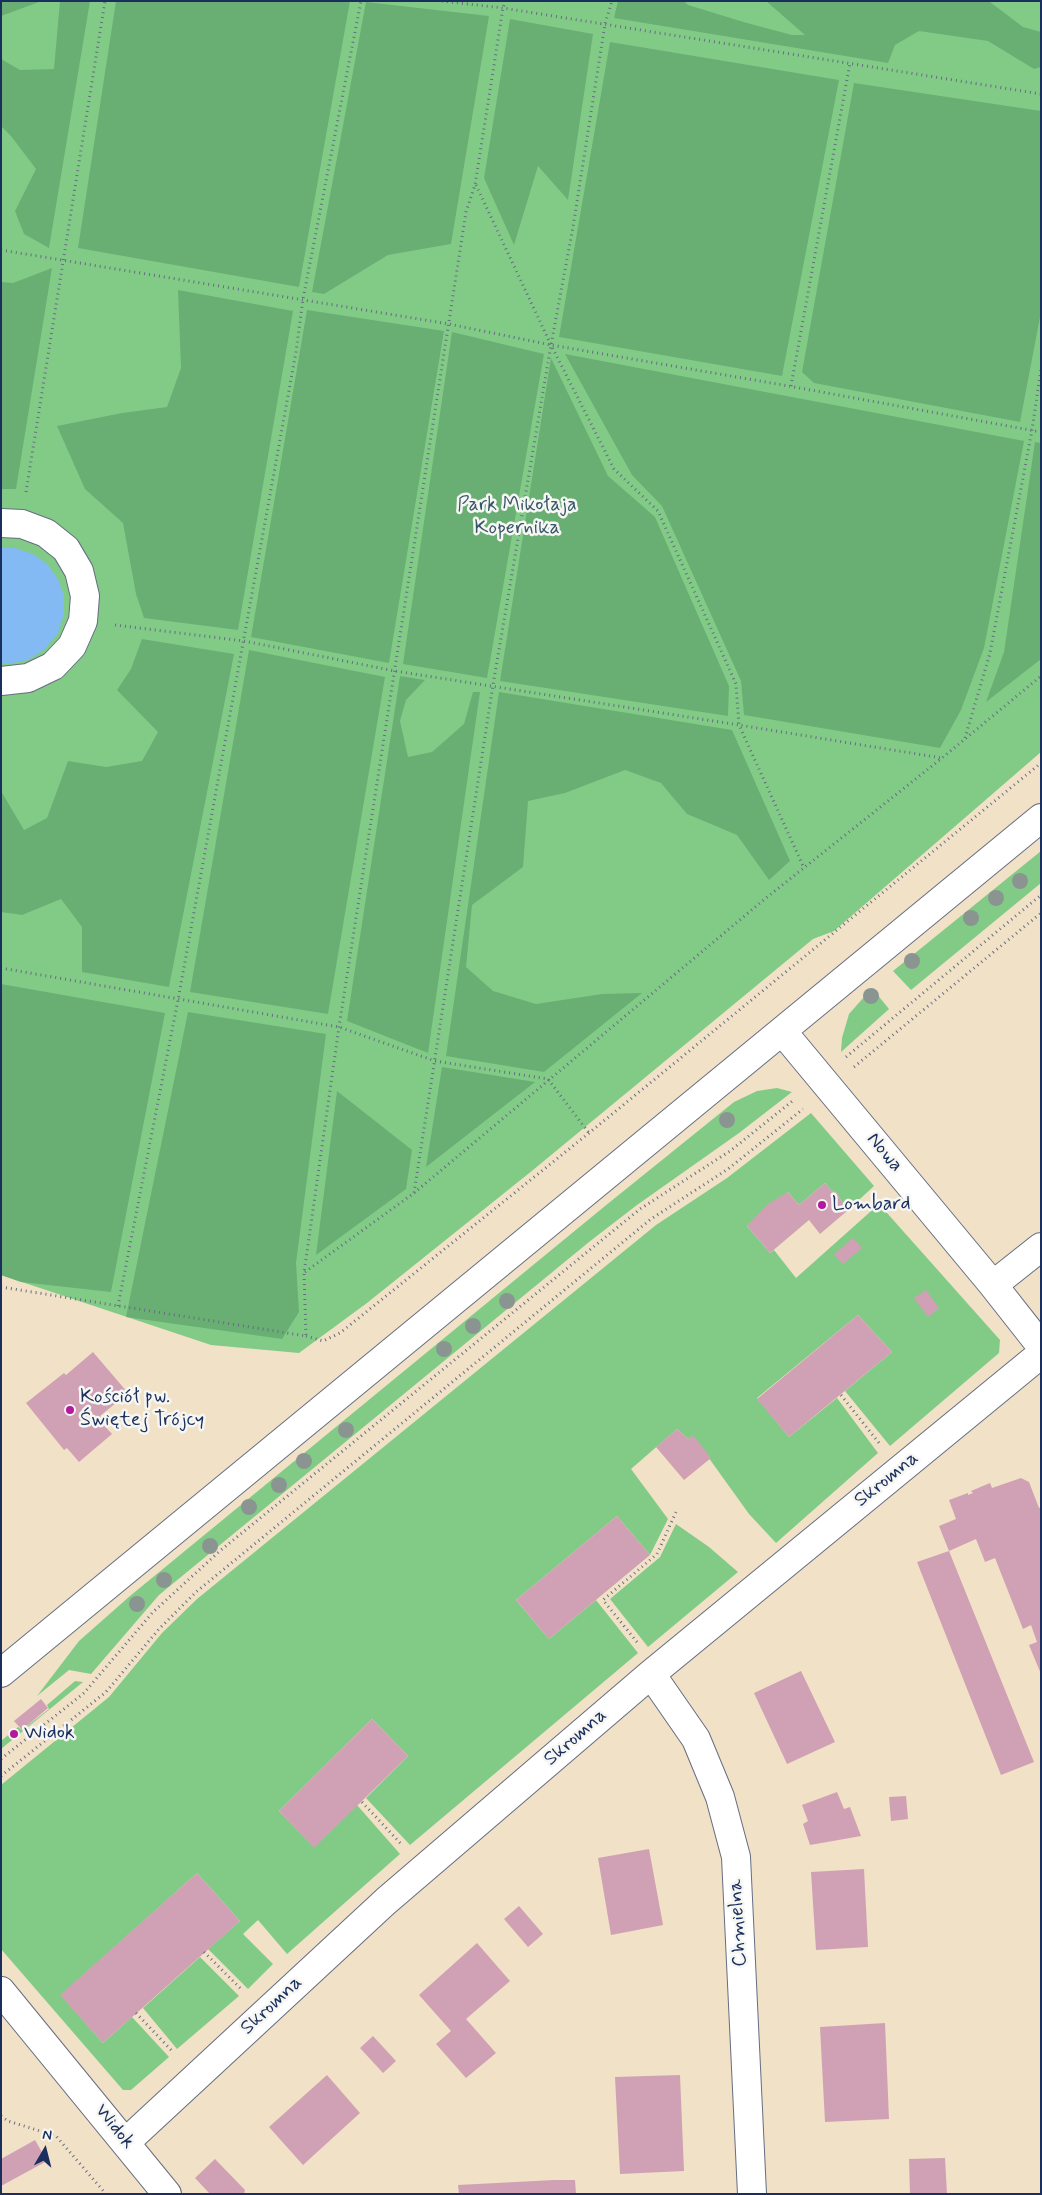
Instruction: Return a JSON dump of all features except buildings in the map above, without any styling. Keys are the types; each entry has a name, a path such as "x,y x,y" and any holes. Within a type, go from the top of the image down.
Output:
{"street":[{"path":"1,523 22,524 46,533 66,549 79,571 85,596 83,621 72,646 53,666 28,678 1,681"},
{"path":"1,1673 1041,818"},
{"name":"Nowa","path":"782,1031 1041,1346"},
{"path":"993,1286 1041,1248"},
{"name":"Skromna","path":"126,2142 386,1901 651,1674 1041,1354"},
{"name":"Chmielna","path":"651,1674 696,1739 720,1797 736,1857 752,2194"},
{"name":"Widok","path":"1,1992 167,2194"}],"path":[{"path":"29,467 105,1"},
{"path":"118,1306 178,1000 244,641 296,352 303,299 362,1"},
{"path":"442,1 503,8 1041,94"},
{"path":"306,1336 304,1273 339,1027 466,212 475,185 503,8 506,1"},
{"path":"414,1193 494,685 551,345 573,227 605,24 612,1"},
{"path":"791,386 850,63"},
{"path":"475,185 551,345 614,469 658,512 736,684 739,724 804,868"},
{"path":"1,250 449,324 551,345 791,386 1041,432"},
{"path":"965,740 990,653 1032,430 1041,369"},
{"path":"83,621 244,641 395,671 494,685 942,758"},
{"path":"304,1273 414,1193 548,1079 1041,676"},
{"path":"1,1287 306,1336 322,1341 340,1333 589,1133 1041,763"},
{"path":"1,1776 106,1692 159,1628 196,1592 651,1219 728,1169 1041,894"},
{"path":"1,1759 84,1692 153,1612 229,1544 640,1209 730,1151 825,1082 1041,913"},
{"path":"1,968 339,1027 435,1061 548,1079 589,1133"},
{"path":"841,1395 883,1448"},
{"path":"638,1643 603,1600 657,1554 676,1512"},
{"path":"362,1802 408,1851"},
{"path":"204,1952 243,1991"},
{"path":"136,2013 178,2058"},
{"path":"1,2116 8,2121 56,2136 106,2194"}],"green space":[{"name":"Park Mikołaja Kopernika","path":"1,1 1041,1 1041,752 834,931 813,939 533,1170 367,1303 299,1353 211,1345 1,1275"},
{"path":"1,1 39,1 39,2 1,16"},
{"path":"60,1 90,1 49,248 24,234 15,211 36,169 1,126 1,59 20,70 54,69"},
{"path":"116,1 350,1 299,287 78,248"},
{"path":"618,1 684,1 688,5 747,23 792,35 805,35 766,1 985,1 990,2 1023,27 1041,32 1041,67 1034,69 988,41 919,31 895,45 888,63 614,18"},
{"path":"366,2 489,16 451,244 388,255 324,294 312,292"},
{"path":"510,19 593,34 568,200 538,166 514,245 484,178"},
{"path":"610,42 839,80 782,376 559,337"},
{"path":"854,83 1041,111 1041,312 1020,422 814,383 802,372"},
{"path":"52,268 16,489 1,489 1,282 13,283"},
{"path":"178,290 293,311 238,630 144,618 136,594 123,523 85,489 57,426 122,413 167,407 181,368"},
{"path":"307,310 444,331 389,663 251,637"},
{"path":"452,332 544,354 487,678 403,664"},
{"path":"565,354 1024,441 984,648 961,710 940,748 744,715 741,681 662,506 632,475"},
{"path":"551,358 608,476 655,517 729,686 728,716 500,681"},
{"path":"1035,442 1041,443 1041,659 986,702 1004,652"},
{"path":"142,639 234,654 169,987 82,972 82,927 61,899 22,915 1,912 1,791 24,830 47,818 68,761 106,767 142,761 158,732 117,690 131,669"},
{"path":"249,650 385,677 328,1014 190,992"},
{"path":"400,676 425,680 406,700 400,721 408,757 432,752 464,724 473,692 480,692 428,1053 347,1021"},
{"path":"499,692 732,730 790,861 769,880 737,835 687,814 661,783 625,770 565,793 528,801 523,867 472,905 466,967 493,991 536,1004 602,994 642,993 544,1072 446,1056"},
{"path":"1041,851 1041,883 911,990 893,971"},
{"path":"1,984 165,1013 111,1292 21,1282 1,1275"},
{"path":"872,988 889,1009 841,1052 842,1038 849,1014"},
{"path":"188,1012 326,1034 296,1263 299,1312 282,1339 126,1317"},
{"path":"442,1067 535,1082 426,1167"},
{"path":"777,1088 792,1092 589,1242 159,1595 91,1674 69,1670 37,1696 79,1641 130,1596 734,1102 757,1091"},
{"path":"337,1091 412,1150 406,1189 316,1255"},
{"path":"811,1113 874,1186 847,1211 837,1193 831,1190 825,1183 799,1205 788,1192 747,1226 770,1253 774,1250 796,1278 879,1204 1000,1340 999,1353 890,1446 845,1391 892,1352 858,1315 757,1398 789,1437 837,1398 878,1453 776,1543 749,1514 693,1436 688,1439 677,1429 631,1469 668,1519 650,1555 617,1516 516,1600 549,1639 596,1600 638,1653 410,1845 366,1798 408,1756 372,1719 279,1811 314,1847 357,1805 400,1854 287,1954 258,1920 243,1934 273,1964 248,1989 208,1949 240,1921 197,1873 61,1995 103,2043 132,2017 169,2057 131,2090 123,2090 1,1949 1,1785 109,1697 162,1633 197,1599 656,1225 727,1178"},
{"path":"676,1524 709,1547 738,1572 648,1647 610,1599 660,1557"},
{"path":"75,1681 83,1682 1,1749 1,1741 18,1727 22,1730 49,1709 47,1705"},
{"path":"200,1957 239,1996 177,2049 143,2008"}],"water":[{"path":"1,548 15,548 33,554 47,564 58,579 64,596 64,614 58,633 45,649 28,660 8,664 1,663"}],"place":[{"name":"Lombard","path":"822,1205"},
{"name":"Kościół pw. Świętej Trójcy","path":"70,1410"},
{"name":"Widok","path":"14,1734"}]}
